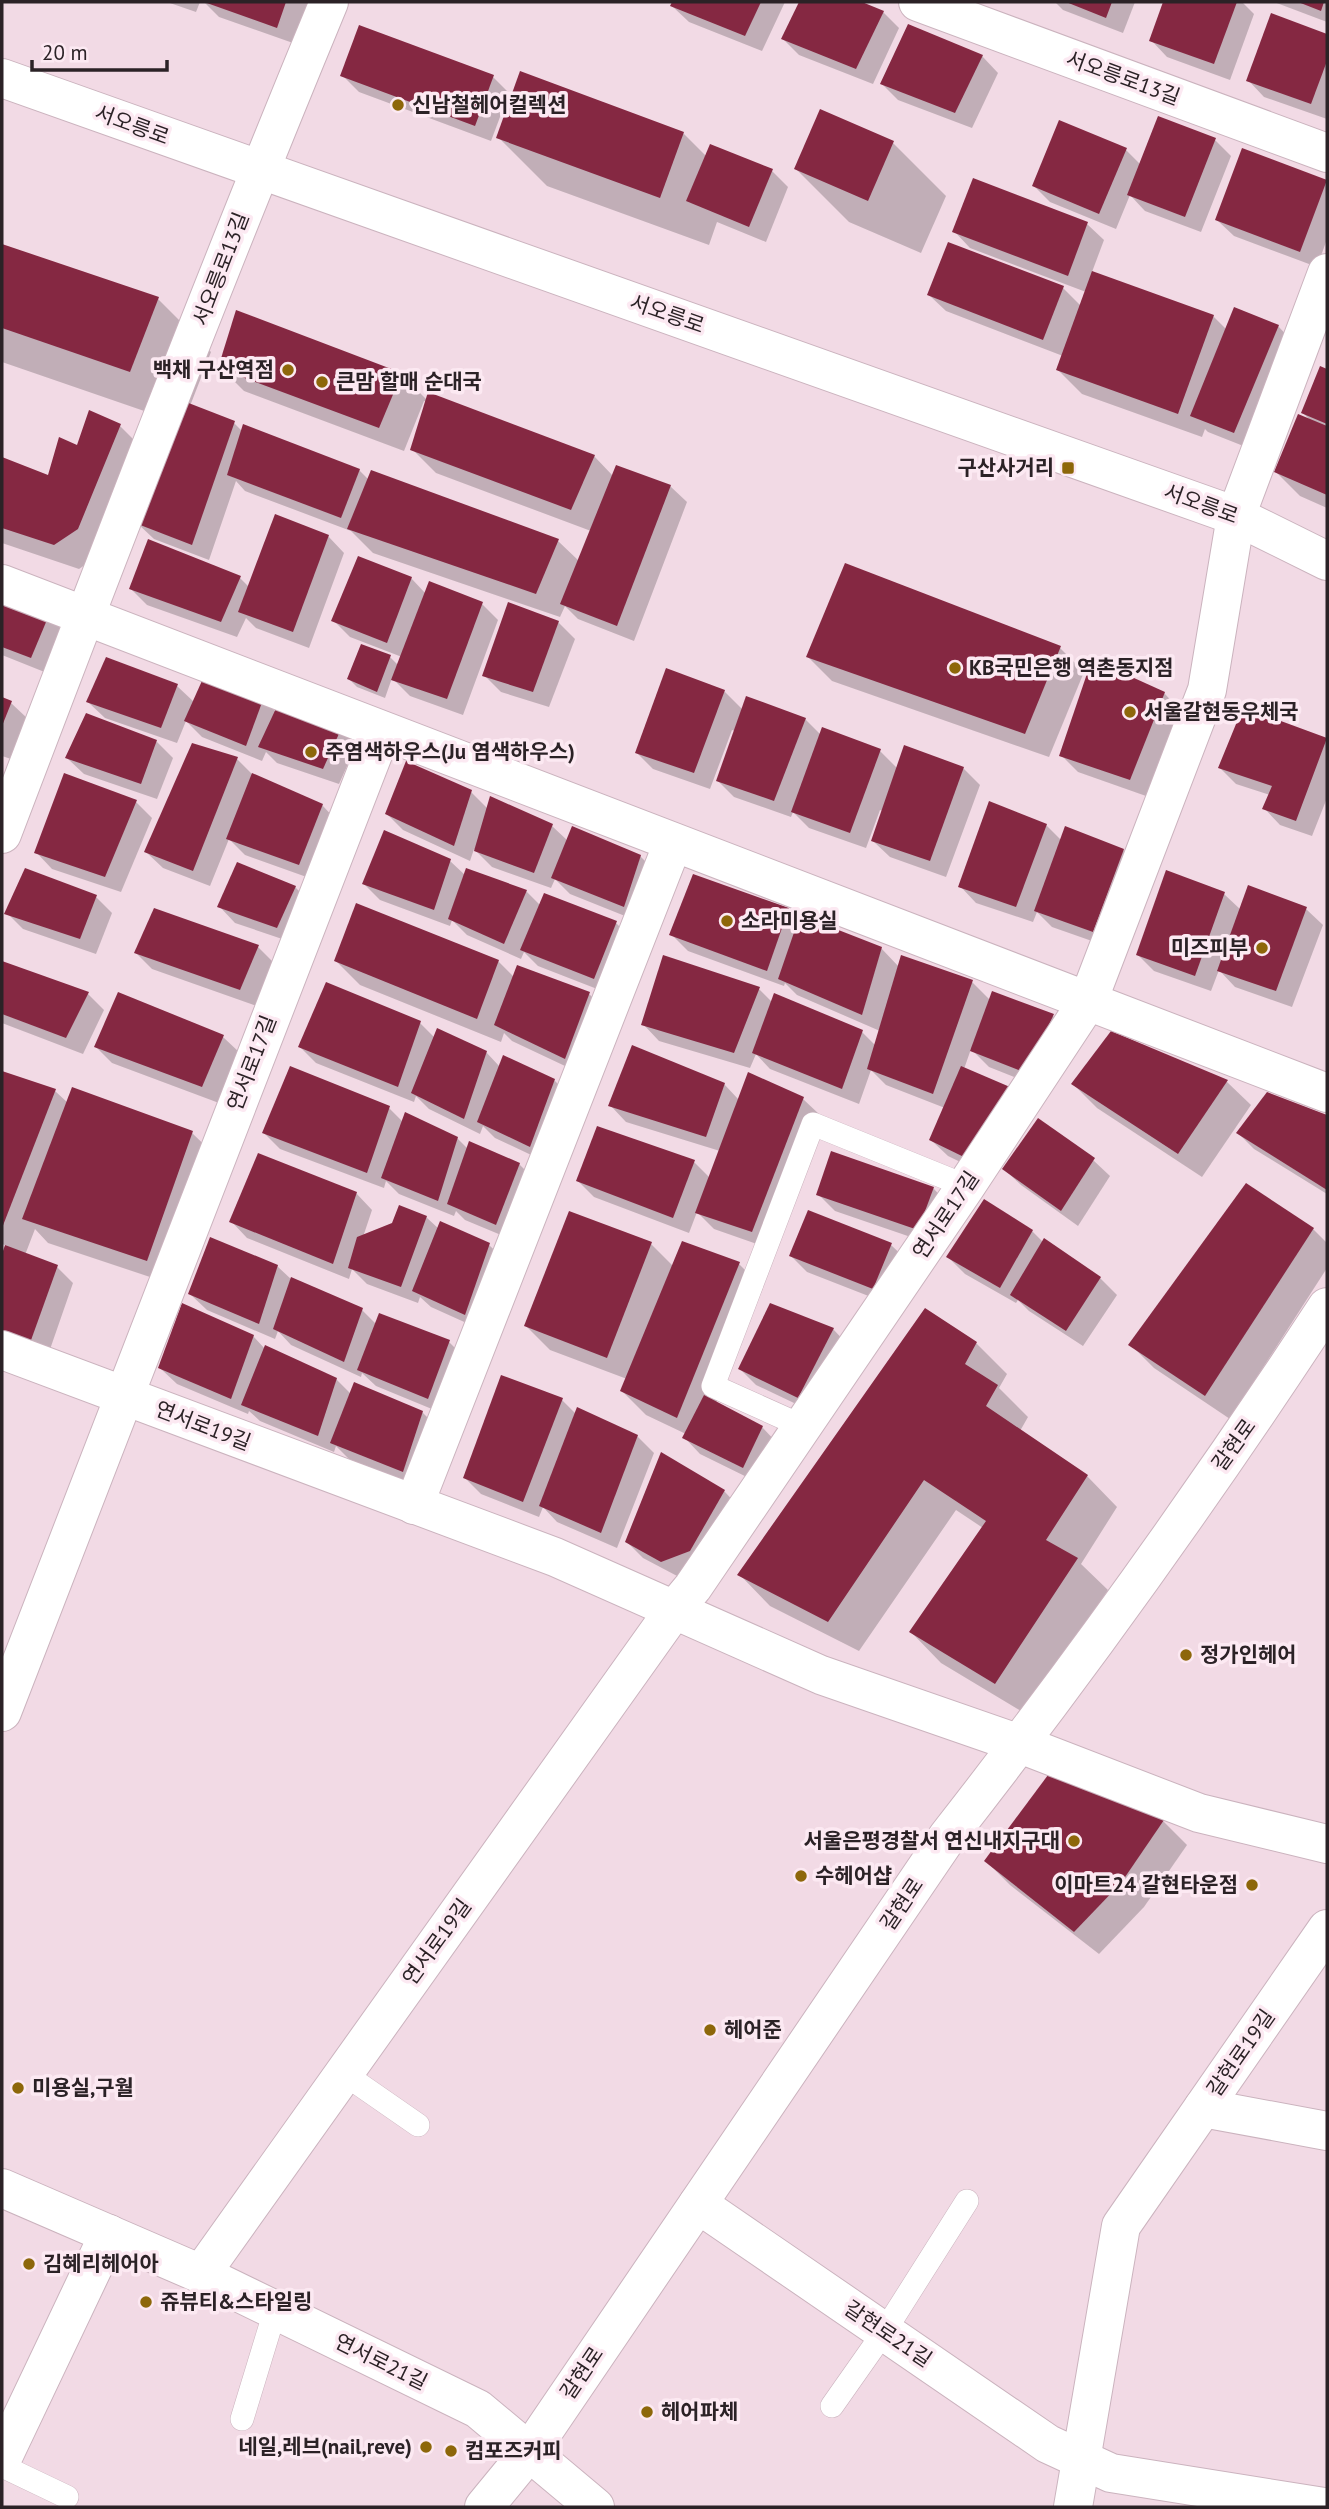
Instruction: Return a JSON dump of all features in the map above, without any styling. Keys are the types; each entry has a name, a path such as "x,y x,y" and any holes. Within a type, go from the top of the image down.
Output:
{"street":[{"name":"서오릉로13길","path":"85,616 329,2"},
{"name":"서오릉로13길","path":"918,2 1327,153"},
{"name":"서오릉로","path":"2,78 1236,516 1327,561"},
{"name":"연서로17길","path":"674,1610 693,1587 966,1186 1088,1001 1207,690 1236,516 1327,273"},
{"path":"2,584 1327,1093"},
{"path":"2,834 85,616"},
{"name":"연서로17길","path":"123,1396 382,731"},
{"path":"414,1505 673,843"},
{"name":"갈현로","path":"484,2507 530,2451 948,1836 1020,1744 1260,1409 1327,1307"},
{"name":"연서로19길","path":"2,1350 555,1557 821,1675 1020,1744"},
{"path":"2,1712 123,1396"},
{"name":"연서로19길","path":"201,2274 674,1610"},
{"path":"1020,1744 1199,1813 1327,1844"},
{"name":"갈현로19길","path":"1327,1929 1203,2108 1327,2132"},
{"path":"1073,2507 1121,2226 1203,2108"},
{"name":"연서로21길","path":"2,2188 201,2274 478,2409 595,2507"},
{"name":"갈현로21길","path":"698,2204 1048,2444 1111,2473 1324,2507"},
{"path":"2,2459 109,2234"}],"lane":[{"path":"802,1426 713,1386 813,1124 966,1186"},
{"path":"343,2073 418,2125"},
{"path":"832,2406 884,2332 967,2201"},
{"path":"242,2419 275,2311"},
{"path":"2,2466 67,2497"}],"building":[{"path":"204,2 286,2 277,28"},
{"path":"672,2 761,2 745,36 670,6"},
{"path":"799,2 862,2 884,11 856,69 781,39"},
{"path":"1066,2 1112,2 1106,18"},
{"path":"1163,2 1237,2 1214,64 1149,41"},
{"path":"1298,2 1324,2 1321,11"},
{"path":"1271,13 1327,34 1327,61 1311,104 1246,81"},
{"path":"908,24 983,55 955,113 880,84"},
{"path":"359,25 494,75 475,126 340,76"},
{"path":"520,71 684,132 660,198 496,138"},
{"path":"820,109 894,141 868,201 794,169"},
{"path":"1158,116 1216,138 1185,217 1127,195"},
{"path":"1059,120 1127,148 1099,214 1032,186"},
{"path":"710,144 773,169 749,227 686,201"},
{"path":"1242,148 1327,180 1300,252 1215,220"},
{"path":"973,178 1088,222 1068,276 952,232"},
{"path":"948,242 1064,286 1043,340 927,295"},
{"path":"2,244 159,297 130,372 2,328"},
{"path":"1092,271 1214,315 1178,414 1056,370"},
{"path":"1234,307 1279,325 1234,433 1190,416"},
{"path":"236,310 402,373 379,428 218,368"},
{"path":"1320,366 1327,369 1327,424 1301,413"},
{"path":"428,392 595,455 571,510 410,450"},
{"path":"186,402 235,421 192,545 135,523"},
{"path":"89,410 121,424 78,529 54,545 2,528 2,457 48,475 59,437 77,445"},
{"path":"1298,414 1327,426 1327,495 1274,472"},
{"path":"243,424 360,469 341,518 227,475"},
{"path":"616,465 671,485 617,626 560,604"},
{"path":"371,470 559,539 536,594 347,529"},
{"path":"275,514 329,535 293,632 238,612"},
{"path":"148,539 241,576 221,622 129,589"},
{"path":"358,556 412,577 387,643 331,621"},
{"path":"845,563 1061,646 1025,734 806,657"},
{"path":"429,581 483,602 447,699 391,680"},
{"path":"2,596 49,615 31,658 2,647"},
{"path":"508,602 559,621 533,692 482,676"},
{"path":"361,644 391,655 377,692 347,679"},
{"path":"106,657 178,684 161,728 86,702"},
{"path":"1092,659 1165,692 1130,780 1059,756"},
{"path":"666,668 725,690 694,773 635,753"},
{"path":"205,674 264,697 246,746 184,721"},
{"path":"746,696 806,718 774,801 716,781"},
{"path":"2,697 12,701 2,726"},
{"path":"279,702 342,727 323,769 258,747"},
{"path":"1243,707 1327,738 1296,821 1262,809 1272,786 1218,768"},
{"path":"86,713 157,740 141,784 65,758"},
{"path":"822,727 881,749 850,833 791,812"},
{"path":"192,743 238,757 193,871 144,852"},
{"path":"904,745 964,767 930,861 871,841"},
{"path":"406,761 472,790 454,846 385,814"},
{"path":"64,773 137,800 105,877 34,853"},
{"path":"252,773 323,804 299,865 226,839"},
{"path":"490,796 553,824 534,873 474,851"},
{"path":"989,801 1047,824 1016,907 958,887"},
{"path":"572,826 641,855 624,907 551,878"},
{"path":"1065,826 1124,849 1093,932 1034,911"},
{"path":"384,830 451,859 434,910 362,884"},
{"path":"237,862 296,886 277,928 217,907"},
{"path":"25,868 97,895 80,939 4,914"},
{"path":"466,868 527,890 504,944 448,919"},
{"path":"1166,870 1225,892 1195,976 1136,955"},
{"path":"693,874 789,908 767,971 669,935"},
{"path":"1248,885 1307,907 1276,991 1217,971"},
{"path":"544,893 617,921 594,979 520,950"},
{"path":"356,903 499,960 477,1019 334,961"},
{"path":"154,908 259,945 240,990 134,953"},
{"path":"800,915 882,947 862,1015 778,979"},
{"path":"663,955 760,987 734,1053 641,1025"},
{"path":"901,955 973,980 933,1094 867,1069"},
{"path":"2,961 89,992 66,1038 2,1014"},
{"path":"517,965 590,992 565,1059 494,1025"},
{"path":"326,982 421,1021 398,1087 298,1047"},
{"path":"992,991 1054,1014 1026,1073 970,1051"},
{"path":"118,992 224,1035 202,1087 94,1047"},
{"path":"774,993 863,1030 842,1089 752,1053"},
{"path":"437,1028 487,1051 464,1119 411,1093"},
{"path":"1111,1031 1228,1080 1178,1154 1071,1084"},
{"path":"632,1045 725,1083 706,1137 608,1106"},
{"path":"503,1055 555,1079 530,1147 477,1122"},
{"path":"290,1066 390,1106 367,1173 262,1133"},
{"path":"961,1066 1010,1087 966,1158 929,1140"},
{"path":"2,1071 56,1089 2,1228"},
{"path":"748,1072 804,1097 752,1232 695,1213"},
{"path":"72,1087 193,1131 147,1261 22,1219"},
{"path":"1267,1092 1327,1115 1327,1190 1236,1133"},
{"path":"405,1112 458,1137 438,1201 381,1178"},
{"path":"1038,1118 1095,1158 1061,1211 1002,1169"},
{"path":"597,1126 695,1160 673,1218 576,1181"},
{"path":"469,1141 520,1163 496,1225 447,1204"},
{"path":"831,1151 934,1187 918,1230 816,1195"},
{"path":"258,1153 357,1192 333,1264 229,1222"},
{"path":"1246,1183 1314,1228 1205,1396 1128,1345"},
{"path":"984,1199 1033,1230 1000,1288 946,1257"},
{"path":"399,1205 427,1216 401,1287 348,1268 357,1237 392,1223"},
{"path":"808,1210 892,1243 873,1289 789,1256"},
{"path":"569,1211 652,1242 607,1358 524,1326"},
{"path":"440,1221 490,1243 465,1315 412,1291"},
{"path":"210,1237 278,1265 259,1324 188,1294"},
{"path":"1044,1238 1101,1277 1066,1331 1010,1295"},
{"path":"682,1241 740,1262 677,1418 620,1391"},
{"path":"5,1245 58,1265 30,1343 2,1331 2,1254"},
{"path":"291,1277 363,1308 344,1362 273,1329"},
{"path":"182,1303 254,1335 231,1399 158,1368"},
{"path":"770,1303 834,1328 798,1398 738,1369"},
{"path":"925,1308 977,1342 965,1364 998,1385 986,1406 1088,1475 1046,1540 1078,1558 995,1684 909,1632 986,1521 924,1480 828,1622 737,1575"},
{"path":"379,1313 450,1340 428,1399 357,1370"},
{"path":"265,1345 337,1378 318,1436 241,1405"},
{"path":"501,1375 563,1398 523,1502 463,1478"},
{"path":"354,1382 423,1411 403,1472 330,1443"},
{"path":"704,1395 763,1426 743,1468 682,1438"},
{"path":"577,1407 638,1435 601,1533 539,1506"},
{"path":"661,1452 725,1490 690,1551 661,1562 625,1542"},
{"name":"서울은평경찰서 연신내지구대","path":"1048,1775 1164,1820 1121,1883 1074,1932 984,1861"}],"place":[{"name":"신남철헤어컬렉션","path":"398,105"},
{"name":"백채 구산역점","path":"288,370"},
{"name":"큰맘 할매 순대국","path":"322,382"},
{"name":"구산사거리","path":"1068,468"},
{"name":"KB국민은행 역촌동지점","path":"955,668"},
{"name":"서울갈현동우체국","path":"1130,712"},
{"name":"주염색하우스(Ju 염색하우스)","path":"311,752"},
{"name":"소라미용실","path":"727,921"},
{"name":"미즈피부","path":"1262,948"},
{"name":"정가인헤어","path":"1186,1655"},
{"name":"서울은평경찰서 연신내지구대","path":"1074,1841"},
{"name":"수헤어샵","path":"801,1876"},
{"name":"이마트24 갈현타운점","path":"1252,1885"},
{"name":"헤어준","path":"710,2030"},
{"name":"미용실,구월","path":"18,2088"},
{"name":"김혜리헤어아","path":"29,2264"},
{"name":"쥬뷰티&스타일링","path":"146,2302"},
{"name":"헤어파체","path":"647,2412"},
{"name":"네일,레브(nail,reve)","path":"426,2447"},
{"name":"컴포즈커피","path":"451,2451"}]}
